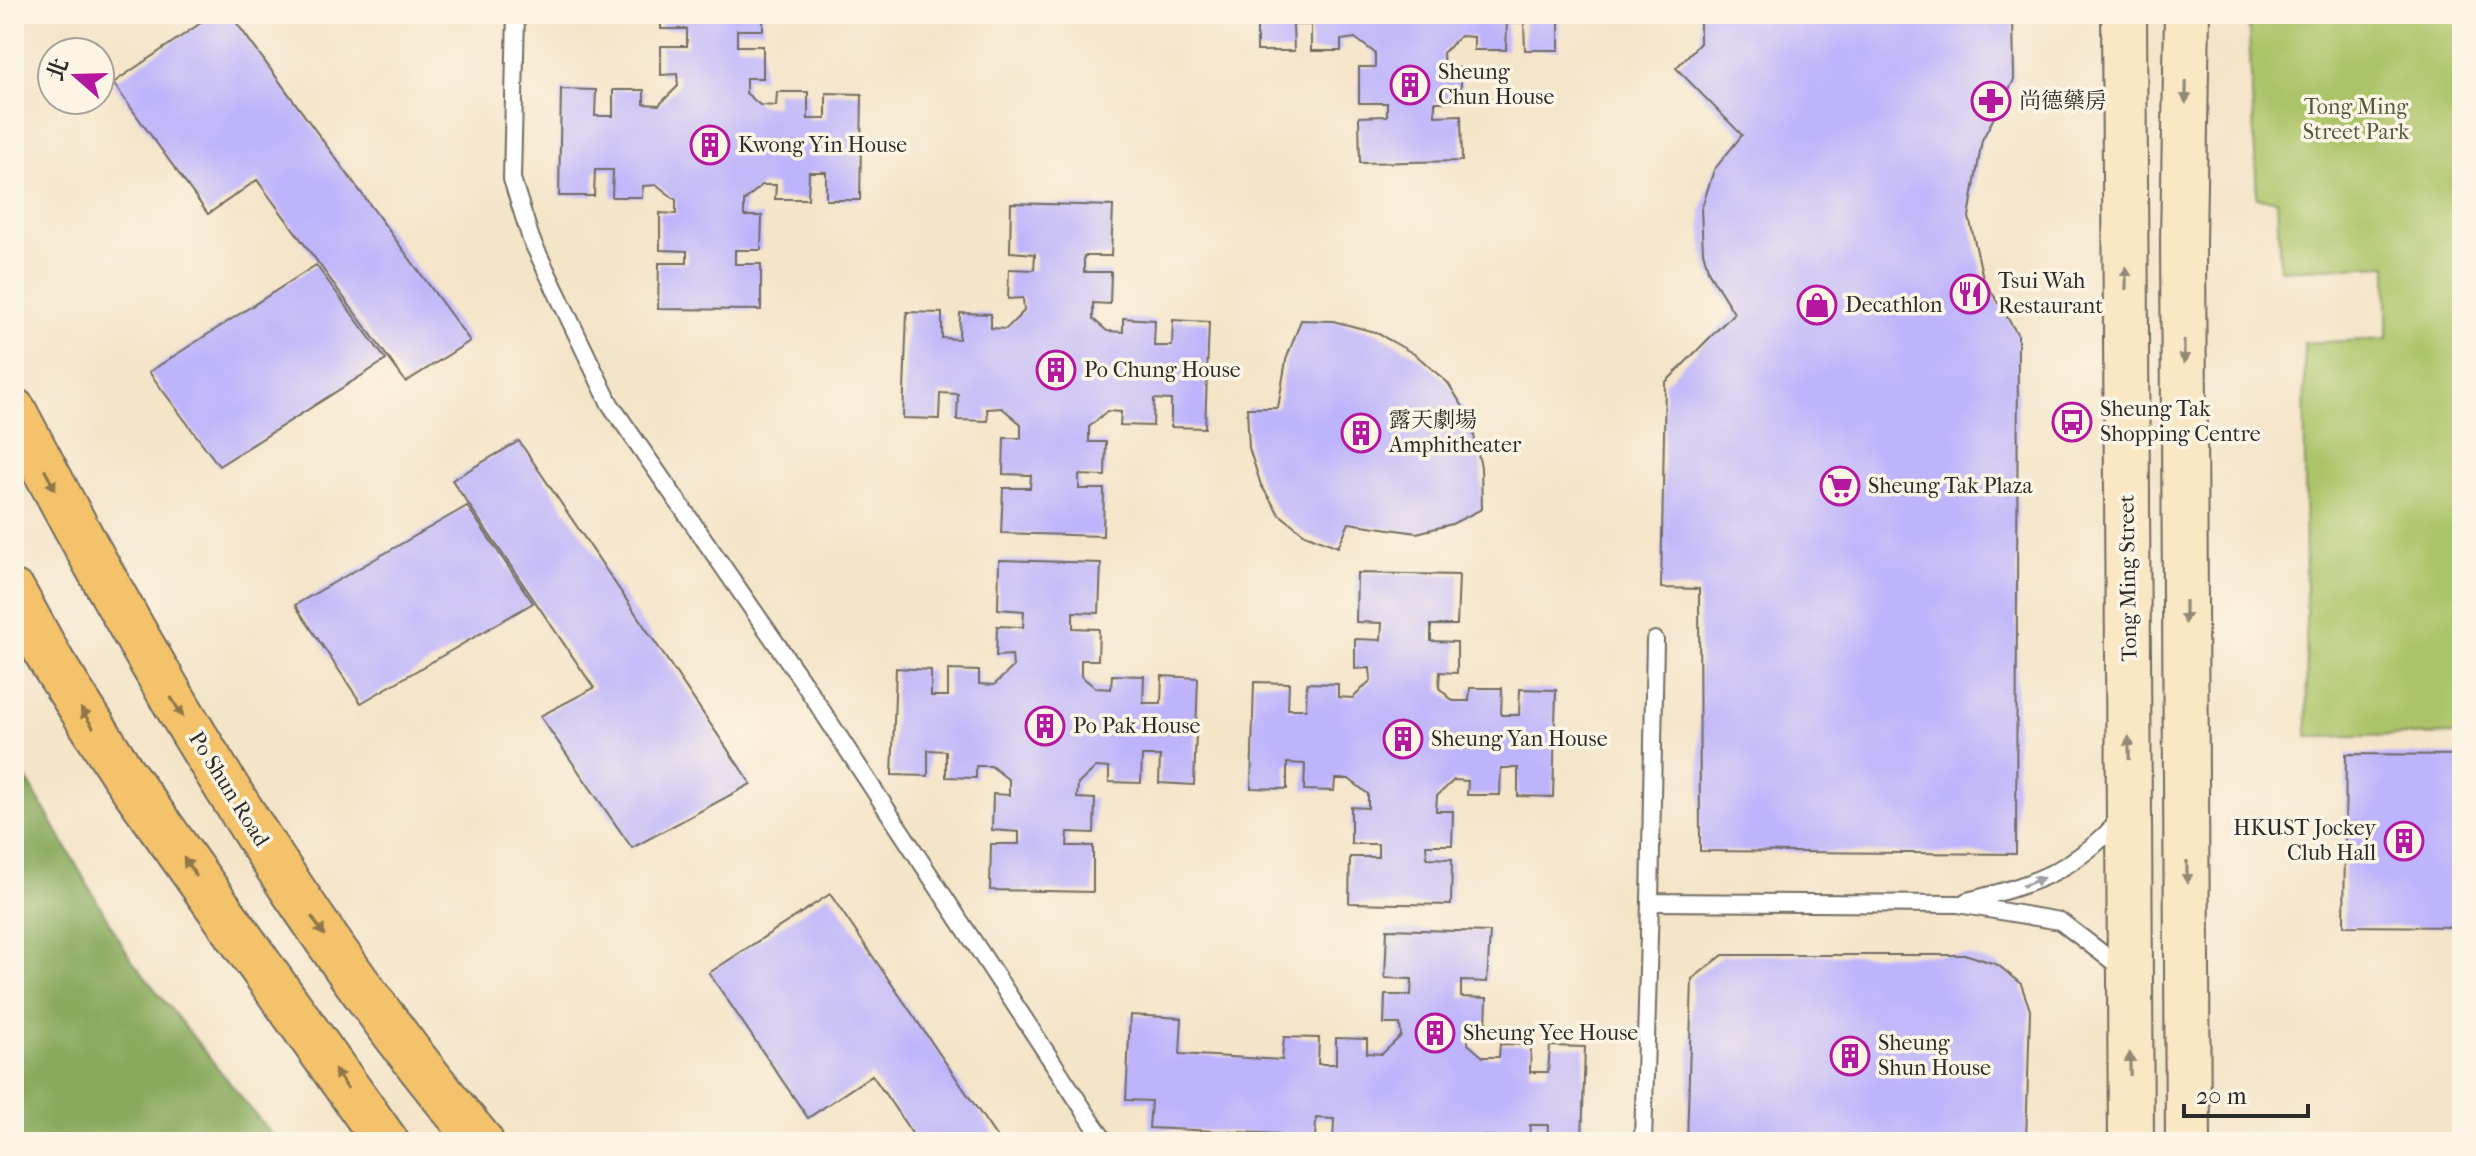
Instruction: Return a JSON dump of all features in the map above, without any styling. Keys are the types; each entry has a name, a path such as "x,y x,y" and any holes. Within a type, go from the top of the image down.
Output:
{"main road":[{"name":"Tong Ming Street","path":"2124,14 2131,1142"},
{"path":"2187,14 2183,241 2188,1142"},
{"name":"Po Shun Road","path":"14,411 97,570 168,693 270,854 351,975 481,1142"},
{"path":"14,593 53,664 122,772 386,1142"}],"lane":[{"path":"516,14 512,179 531,239 610,404 803,682 1105,1142"},
{"path":"1643,1142 1655,640"},
{"path":"1958,904 2018,888 2063,869 2102,839 2130,808"},
{"path":"1650,902 1958,904 2060,921 2129,973"}],"green space":[{"name":"Tong Ming Street Park","path":"2248,14 2462,14 2462,734 2307,737 2304,343 2387,339 2387,265 2280,270 2277,200 2257,198"},
{"path":"14,757 130,958 277,1142 14,1142"}],"building":[{"path":"214,14 230,14 470,341 406,382 257,180 208,214 116,87 116,81"},
{"name":"Kwong Yin House","path":"661,14 763,14 763,30 737,30 737,46 763,46 763,78 746,78 746,93 760,105 776,106 777,92 808,92 808,119 826,119 826,93 862,94 860,200 826,200 826,172 809,172 808,199 775,199 776,185 762,185 744,201 744,216 762,216 761,250 735,250 735,264 761,264 761,310 658,309 659,263 687,263 687,251 660,250 660,213 676,214 676,200 657,185 643,186 642,197 612,197 613,170 595,170 594,196 559,196 561,89 596,90 595,116 613,116 613,90 644,90 644,104 659,105 678,86 677,74 661,75 661,46 687,46 687,29 661,29"},
{"name":"Sheung Chun House","path":"1257,14 1559,14 1559,50 1525,50 1524,22 1507,23 1506,50 1474,50 1474,37 1460,36 1443,53 1444,68 1461,68 1461,102 1435,102 1435,116 1461,115 1462,161 1360,163 1359,117 1387,116 1387,103 1359,103 1359,67 1375,67 1375,53 1355,38 1341,40 1341,51 1311,51 1311,25 1293,25 1294,51 1257,51"},
{"name":"Sheung Tak Plaza","path":"1700,14 2013,14 2014,80 1982,140 1969,217 1983,278 2018,335 2016,854 1700,851 1699,589 1661,588 1665,383 1734,313 1709,273 1703,252 1701,210 1714,170 1742,135 1676,68 1700,43"},
{"name":"Po Chung House","path":"1011,203 1113,206 1111,256 1084,256 1084,272 1111,272 1110,304 1093,303 1093,319 1107,331 1123,332 1123,318 1155,320 1154,346 1172,346 1173,320 1209,322 1205,428 1171,427 1171,400 1154,399 1153,426 1120,425 1121,412 1107,411 1089,427 1089,442 1106,442 1105,476 1079,475 1079,489 1104,489 1103,536 1001,533 1003,488 1030,488 1031,475 1003,474 1004,438 1021,438 1021,424 1002,408 987,409 988,421 957,420 958,394 940,393 939,419 903,418 907,312 942,313 942,338 959,339 960,313 991,314 991,328 1006,329 1024,311 1023,298 1008,299 1009,269 1034,270 1035,254 1010,252"},
{"path":"316,265 386,360 219,466 149,372"},
{"name":"露天劇場 Amphitheater","path":"1301,320 1333,321 1375,332 1416,355 1448,383 1470,418 1481,467 1482,509 1452,524 1417,533 1349,523 1338,547 1305,534 1279,514 1261,485 1249,448 1247,408 1278,408 1286,360"},
{"path":"519,441 751,784 632,848 540,716 594,688 452,480"},
{"path":"467,506 533,603 361,703 295,605"},
{"name":"Po Pak House","path":"999,560 1101,563 1099,613 1073,612 1073,628 1099,629 1098,660 1081,660 1081,676 1096,688 1111,689 1112,675 1144,676 1143,703 1161,703 1162,676 1198,678 1194,785 1159,783 1160,756 1142,756 1141,783 1109,782 1109,768 1096,767 1078,784 1077,798 1095,799 1094,833 1068,832 1067,846 1093,846 1093,892 990,890 991,844 1019,844 1019,832 992,830 993,794 1009,795 1009,780 991,766 976,766 976,778 946,777 946,751 928,750 928,776 892,775 896,668 931,670 931,696 948,696 948,670 979,671 979,684 994,685 1013,667 1012,655 996,656 997,626 1023,627 1024,611 998,609"},
{"name":"Sheung Yan House","path":"1357,573 1459,575 1457,625 1431,625 1431,641 1457,642 1457,673 1440,672 1439,688 1453,701 1469,701 1470,688 1502,688 1501,715 1519,715 1520,689 1556,690 1553,797 1518,796 1518,768 1501,768 1500,795 1467,795 1468,781 1454,780 1437,796 1436,811 1453,811 1452,845 1426,845 1427,858 1452,859 1451,905 1349,903 1350,857 1378,857 1378,844 1351,844 1351,807 1368,808 1368,794 1349,779 1335,779 1334,791 1304,790 1305,764 1287,763 1287,789 1251,788 1254,682 1289,683 1288,709 1306,709 1307,683 1338,684 1338,697 1353,698 1371,680 1370,668 1355,669 1355,639 1381,640 1382,623 1356,622"},
{"name":"HKUST Jockey Club Hall","path":"2346,754 2462,755 2462,927 2344,926"},
{"path":"830,894 1000,1142 918,1142 872,1075 808,1118 709,973"},
{"name":"Sheung Yee House","path":"1387,929 1490,932 1487,982 1461,981 1461,997 1487,998 1486,1029 1469,1029 1468,1044 1483,1057 1499,1057 1500,1044 1531,1045 1530,1072 1548,1072 1550,1046 1585,1047 1582,1142 1547,1142 1548,1125 1530,1125 1529,1142 1496,1142 1497,1137 1483,1136 1477,1142 1388,1142 1378,1134 1364,1135 1364,1142 1333,1142 1334,1119 1316,1118 1315,1142 1280,1142 1280,1134 1149,1128 1151,1101 1126,1100 1130,1015 1182,1018 1180,1054 1282,1060 1284,1037 1319,1038 1318,1064 1336,1064 1336,1038 1367,1039 1367,1053 1382,1054 1401,1036 1400,1024 1384,1024 1385,995 1411,995 1412,979 1385,978"},
{"path":"1723,955 1968,955 1998,965 2021,984 2030,1010 2026,1142 1687,1142 1692,979"}],"place":[{"name":"Sheung Chun House","path":"1410,85"},
{"name":"尚德藥房","path":"1991,101"},
{"name":"Kwong Yin House","path":"710,145"},
{"name":"Tsui Wah Restaurant","path":"1970,294"},
{"name":"Decathlon","path":"1817,305"},
{"name":"Po Chung House","path":"1056,370"},
{"name":"Sheung Tak Shopping Centre","path":"2072,422"},
{"name":"露天劇場 Amphitheater","path":"1361,433"},
{"name":"Sheung Tak Plaza","path":"1840,486"},
{"name":"Po Pak House","path":"1045,726"},
{"name":"Sheung Yan House","path":"1403,739"},
{"name":"HKUST Jockey Club Hall","path":"2404,841"},
{"name":"Sheung Yee House","path":"1435,1033"},
{"name":"Sheung Shun House","path":"1850,1056"}]}
